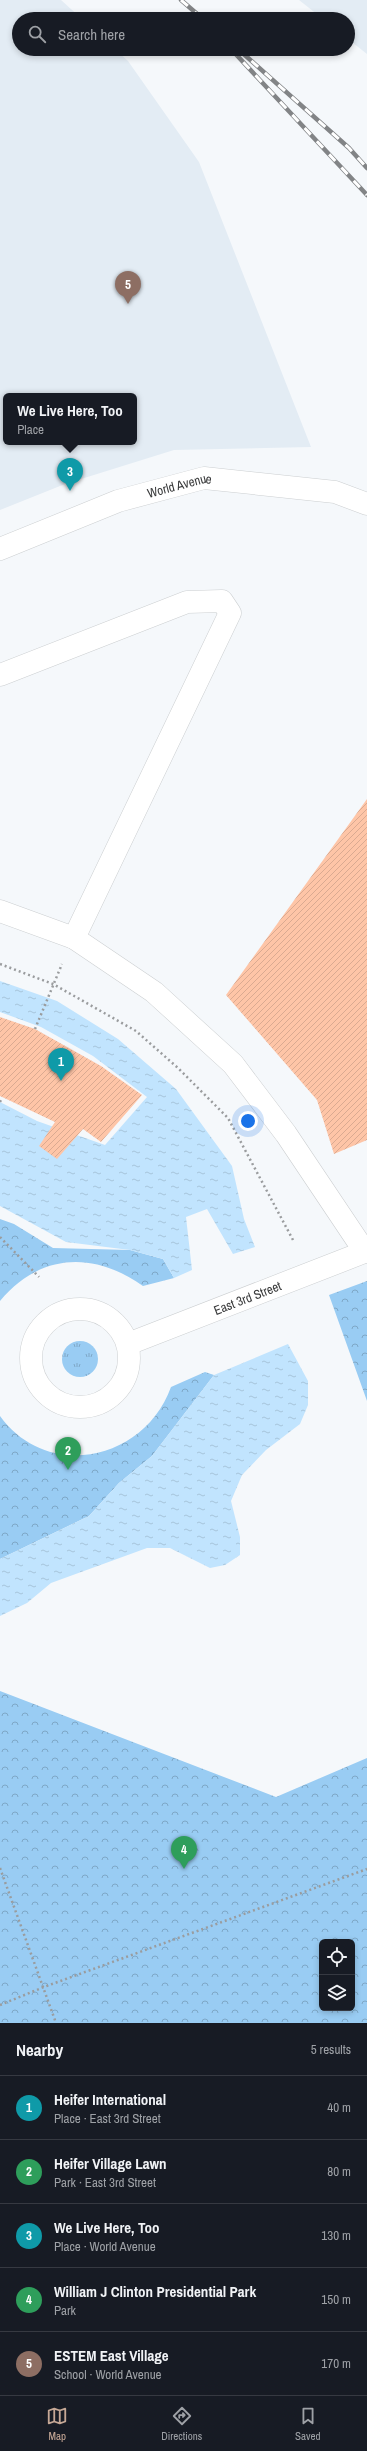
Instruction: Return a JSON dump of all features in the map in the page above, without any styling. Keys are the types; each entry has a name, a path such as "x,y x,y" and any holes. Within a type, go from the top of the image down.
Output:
{"street":[{"name":"World Avenue","path":"0,548 118,501 204,478 335,492 367,504"},
{"path":"0,675 187,602 222,601 230,613 74,938"},
{"path":"0,911 74,938 154,992 233,1064 286,1134 366,1251"},
{"name":"East 3rd Street","path":"128,1344 366,1251"},
{"path":"86,1308 102,1313 114,1322 124,1334 128,1344 129,1365 124,1380 115,1393 102,1402 86,1407 69,1406 59,1402 41,1388 33,1374 31,1357 34,1341 42,1326 54,1315 70,1309 86,1308"}],"path":[{"path":"0,964 53,984 136,1031 178,1068 228,1118 293,1240"},
{"path":"35,1029 49,993"},
{"path":"0,1102 2,1098"},
{"path":"0,1237 39,1277"},
{"path":"0,1868 56,2023"},
{"path":"0,2005 44,1987 367,1869"}],"shaded area":[{"path":"0,0 61,0 74,12 12,12 12,56 123,56 128,61 199,162 311,447 174,450 65,484 0,510"},
{"path":"299,0 367,0 367,54 355,45 355,12 314,12"}],"green space":[{"path":"0,1219 14,1224 53,1248 130,1250 163,1259 174,1278 143,1286 106,1267 87,1263 68,1262 50,1266 32,1273 16,1285 0,1301"},
{"path":"367,1281 367,1401 329,1295"},
{"path":"84,1341 93,1346 97,1352 97,1366 93,1372 84,1377 76,1377 67,1372 63,1366 62,1355 67,1346 73,1342"},
{"path":"205,1372 214,1375 152,1456 119,1483 89,1516 0,1559 0,1416 20,1437 43,1450 68,1455 94,1454 118,1446 140,1432 158,1412 171,1387"},
{"path":"0,1691 276,1797 367,1758 367,2023 0,2023"}],"water":[{"path":"0,981 57,1001 118,1039 176,1089 232,1166 244,1219 255,1247 233,1254 207,1209 186,1217 192,1270 174,1278 163,1259 130,1250 66,1242 0,1206 0,1102 37,1121 105,1145 147,1097 93,1056 41,1027 0,1012"},
{"path":"288,1344 308,1381 308,1405 300,1424 266,1450 242,1475 231,1501 240,1537 240,1555 225,1565 210,1568 170,1548 147,1548 51,1583 27,1603 0,1616 0,1559 89,1516 119,1483 152,1456 214,1375"}],"building":[{"path":"367,799 367,1140 334,1154 317,1100 226,995"},
{"path":"0,1017 35,1029 101,1066 142,1095 101,1142 83,1129 57,1159 39,1146 55,1122 0,1096"}],"railway":[{"path":"181,0 195,12"},
{"path":"238,56 367,195"},
{"path":"246,56 349,148 367,168"}],"place":[{"name":"ESTEM East Village","path":"128,304"},
{"name":"We Live Here, Too","path":"70,491"},
{"name":"Heifer International","path":"61,1081"},
{"name":"Heifer Village Lawn","path":"68,1470"},
{"name":"William J Clinton Presidential Park","path":"184,1869"}]}
